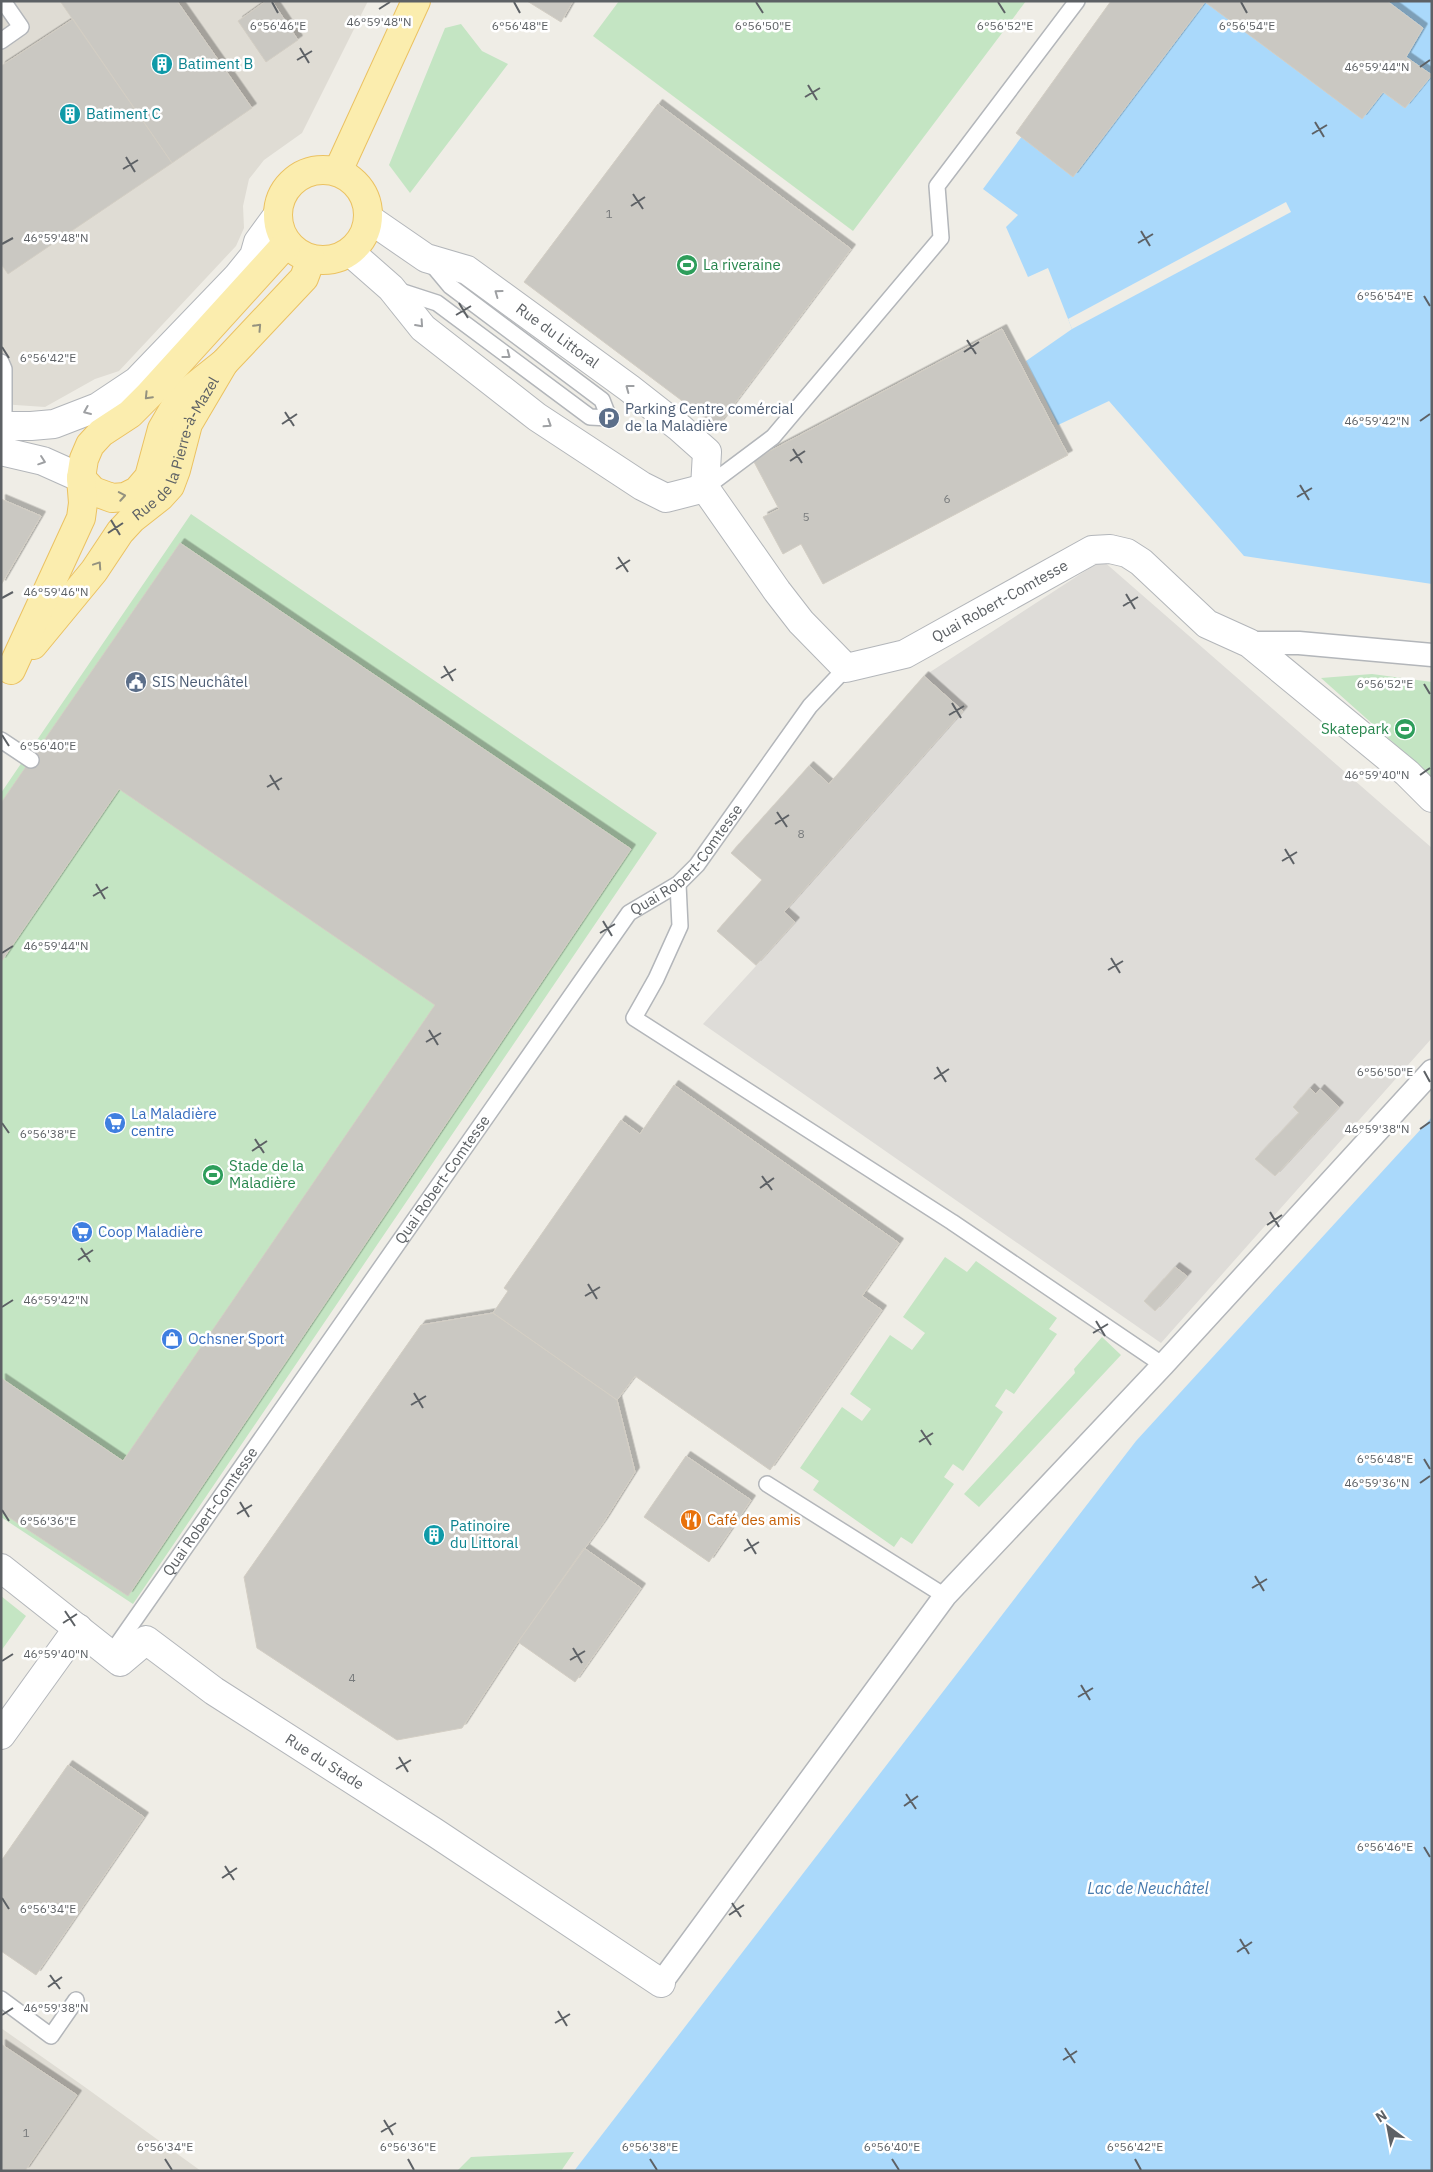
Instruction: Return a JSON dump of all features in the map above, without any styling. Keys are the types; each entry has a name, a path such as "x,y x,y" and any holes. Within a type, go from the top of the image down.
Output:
{"main road":[{"path":"338,171 416,1"},
{"path":"311,170 338,171 357,184 364,194 368,205 368,218 362,238 350,252 338,258 311,259 294,250 287,243 278,226 278,204 283,192 300,175 311,170"},
{"name":"Rue de la Pierre-à-Mazel","path":"6,678 81,518 84,503 80,478 84,459 96,439 101,433 130,414 287,243"},
{"name":"Rue de la Pierre-à-Mazel","path":"80,478 93,491 112,498 125,497 137,492 149,477 162,429 180,398 224,363 304,278 311,259"},
{"name":"Rue de la Pierre-à-Mazel","path":"6,678 94,572 120,532 170,486 188,424 224,363"}],"street":[{"path":"2,434 31,426 54,424 98,407 137,380 217,298 254,256 258,242 277,216"},
{"name":"Rue du Littoral","path":"368,218 426,258 467,270 630,388 680,428 707,452 705,488"},
{"path":"350,252 391,288 423,328 537,417 642,486 666,498 705,488 801,622 846,668"},
{"path":"174,368 217,298"},
{"path":"2,434 43,461 80,478"},
{"name":"Quai Robert-Comtesse","path":"846,668 905,654 1092,550 1110,549 1127,553 1141,562 1207,624 1249,642 1407,773 1432,798"},
{"path":"1249,642 1299,643 1432,655"},
{"path":"661,1984 945,1596 1163,1365 1432,1071"},
{"path":"1,1568 110,1655"},
{"path":"1,1735 78,1628"},
{"name":"Rue du Stade","path":"110,1655 120,1662 146,1640 214,1691 425,1827 661,1984"}],"lane":[{"path":"1,41 21,27 4,1"},
{"path":"705,488 773,437 941,238 937,186 1077,1"},
{"path":"391,288 437,303 590,417 609,418 602,400 450,286 426,258"},
{"path":"1,362 4,368 2,434"},
{"name":"Quai Robert-Comtesse","path":"110,1655 629,913 678,884 697,865 810,706 846,668"},
{"path":"1,740 31,760"},
{"path":"678,884 680,926 656,979 634,1018 952,1222 1163,1365"},
{"path":"767,1484 945,1596"},
{"path":"1,1999 51,2036 76,2000"}],"shaded area":[{"path":"1,1 368,1 302,133 264,160 249,179 243,206 244,228 236,246 119,371 95,379 45,407 1,404"},
{"path":"1102,560 1432,848 1432,1038 1161,1343 703,1024 756,966 717,931 762,880 731,853 809,766 829,784 924,676"},
{"path":"1,2028 82,2085 201,2171 1,2171"}],"green space":[{"path":"619,1 1026,1 853,231 593,36"},
{"path":"461,24 482,51 508,64 410,193 389,165 445,28"},
{"name":"Stade de la Maladière","path":"191,514 657,833 133,1604 1,1517 1,793"},
{"name":"Skatepark","path":"1372,674 1432,682 1432,777 1321,678"},
{"path":"945,1257 967,1272 976,1261 1057,1318 1049,1329 1057,1334 1014,1394 1006,1389 995,1406 1003,1412 963,1471 953,1464 944,1477 954,1484 912,1544 901,1537 894,1547 813,1490 819,1481 800,1468 842,1407 862,1421 871,1409 850,1394 890,1335 912,1350 925,1333 903,1317"},
{"path":"1102,1337 1121,1355 979,1507 964,1494 1075,1373 1074,1369"},
{"path":"1,1596 26,1616 1,1651"},
{"path":"574,2152 561,2171 457,2171 471,2157"}],"water":[{"path":"1122,1 1432,1 1432,584 1244,556 1109,401 1058,425 1026,361 1072,329 1048,268 1028,277 1006,227 1018,215 983,189"},
{"name":"Lac de Neuchâtel","path":"1432,1117 1432,2171 574,2171 1136,1441"}],"pier":[{"path":"1286,202 1291,212 1072,329 1068,319"}],"building":[{"name":"Batiment B","path":"60,1 177,1 252,108 172,163"},
{"path":"266,1 272,1 298,40 266,62 238,21"},
{"path":"527,1 573,1 561,22"},
{"path":"1111,1 1387,1 1423,28 1406,57 1432,75 1405,108 1383,92 1362,119 1205,2 1073,177 1016,133"},
{"name":"Batiment C","path":"73,19 172,163 8,274 1,264 1,66"},
{"name":"La riveraine","path":"658,104 851,249 717,427 524,282"},
{"path":"1002,329 1068,455 823,584 801,544 783,554 763,517 779,509 753,460"},
{"path":"1,499 41,516 1,585"},
{"path":"180,543 631,849 128,1596 1,1512 1,1378 123,1461 435,1005 119,789 1,962 1,803"},
{"path":"924,676 963,711 784,912 795,922 756,965 717,931 762,880 731,853 809,766 829,784"},
{"path":"674,1085 899,1243 862,1296 882,1310 770,1470 635,1376 617,1400 493,1313 508,1291 504,1288 621,1120 640,1134"},
{"path":"1310,1088 1316,1094 1320,1089 1339,1107 1275,1176 1255,1159 1299,1113 1293,1107"},
{"path":"1175,1267 1187,1276 1155,1311 1144,1301"},
{"name":"Patinoire du Littoral","path":"493,1313 617,1400 635,1472 603,1523 518,1642 462,1728 397,1740 257,1648 244,1577 421,1325"},
{"path":"686,1456 751,1500 709,1562 644,1517"},
{"path":"584,1548 641,1588 575,1682 518,1642"},
{"path":"68,1765 144,1817 36,1975 1,1951 1,1861"},
{"path":"1,2044 77,2095 25,2171 1,2171"}],"place":[{"name":"Batiment B","path":"162,64"},
{"name":"Batiment C","path":"70,114"},
{"name":"La riveraine","path":"687,265"},
{"name":"Parking Centre comércial de la Maladière","path":"609,418"},
{"name":"SIS Neuchâtel","path":"136,682"},
{"name":"Skatepark","path":"1405,729"},
{"name":"La Maladière centre","path":"115,1123"},
{"name":"Stade de la Maladière","path":"213,1175"},
{"name":"Coop Maladière","path":"82,1232"},
{"name":"Ochsner Sport","path":"172,1339"},
{"name":"Café des amis","path":"691,1520"},
{"name":"Patinoire du Littoral","path":"434,1535"}]}
